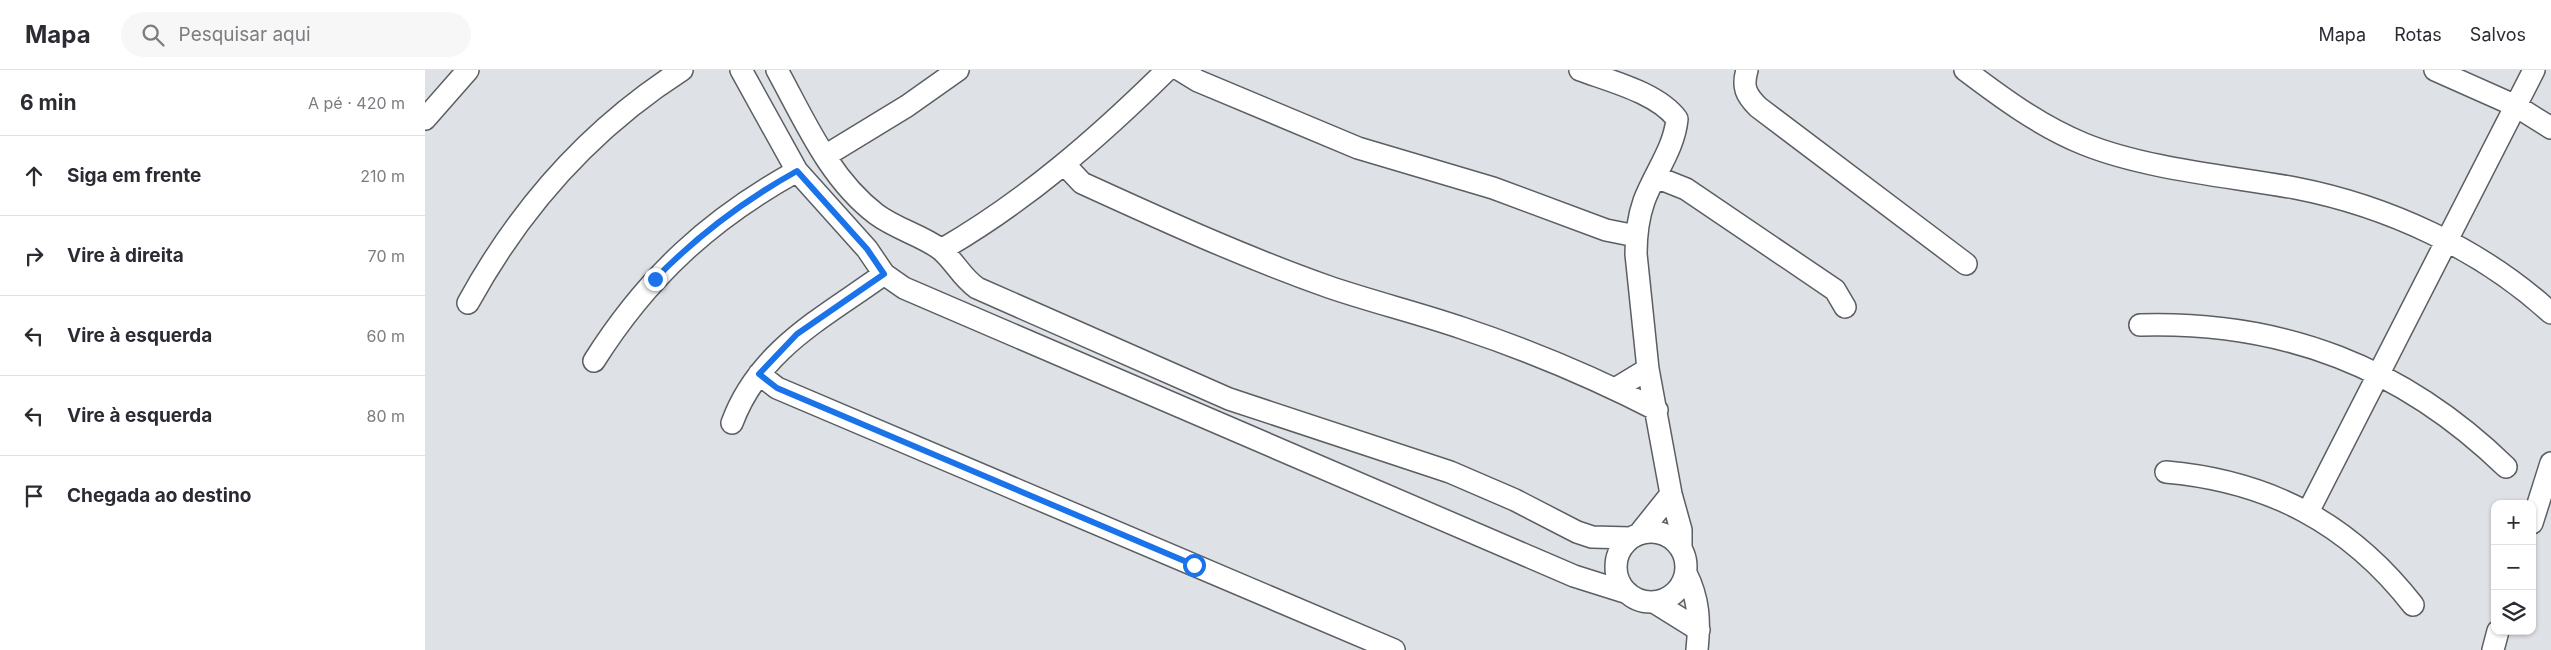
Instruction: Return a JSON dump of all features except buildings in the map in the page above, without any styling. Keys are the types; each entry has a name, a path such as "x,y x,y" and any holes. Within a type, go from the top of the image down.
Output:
{"street":[{"path":"425,119 467,70"},
{"path":"468,303 507,238 554,178 607,126 635,102 682,70"},
{"path":"741,70 797,171 867,249 884,274 903,288 1574,576 1636,598 1655,602 1698,640"},
{"path":"777,70 841,181 861,202 893,225 941,250 956,269 977,288 1229,399 1450,472 1592,537 1635,536 1658,532 1681,546"},
{"path":"825,156 907,106 958,70"},
{"path":"941,250 1015,203 1065,165 1115,121 1167,70"},
{"path":"1180,70 1198,82 1358,148 1501,190 1606,230 1635,236"},
{"path":"1580,70 1656,99 1669,108 1677,119 1676,131 1667,154 1644,200 1635,236 1648,369 1671,494 1681,530 1681,546 1687,564 1683,582 1672,596 1655,602"},
{"path":"1747,70 1743,83 1747,96 1758,107 1966,264"},
{"path":"1965,70 1991,79 2020,111 2083,144 2131,159 2325,195 2383,213 2447,240 2508,280 2551,313"},
{"path":"2435,70 2516,106 2551,128"},
{"path":"2308,512 2534,70"},
{"path":"1065,165 1082,183 1227,249 1331,288 1464,328 1615,389 1657,410"},
{"path":"593,361 633,305 679,254 723,217 797,171"},
{"path":"1656,176 1686,189 1835,290 1845,307"},
{"path":"867,249 879,232 893,225"},
{"path":"935,301 947,292 954,282 956,269"},
{"path":"732,423 741,400 759,374 797,334 884,274"},
{"path":"2140,326 2200,326 2259,333 2316,348 2379,374 2429,403 2456,423 2506,467"},
{"path":"1615,389 1648,369"},
{"path":"759,374 777,388 1394,650"},
{"path":"2536,510 2551,463"},
{"path":"2166,472 2235,483 2279,498 2308,512 2362,550 2397,585 2413,605"},
{"path":"1628,594 1622,587 1616,570 1619,552 1671,494"},
{"path":"1686,573 1696,592 1698,640"},
{"path":"2493,650 2498,635"}],"route":[{"path":"655,279 679,254 723,217 771,185 797,171 817,196 867,249 884,274 797,334 759,374 777,388 1194,565"}]}
